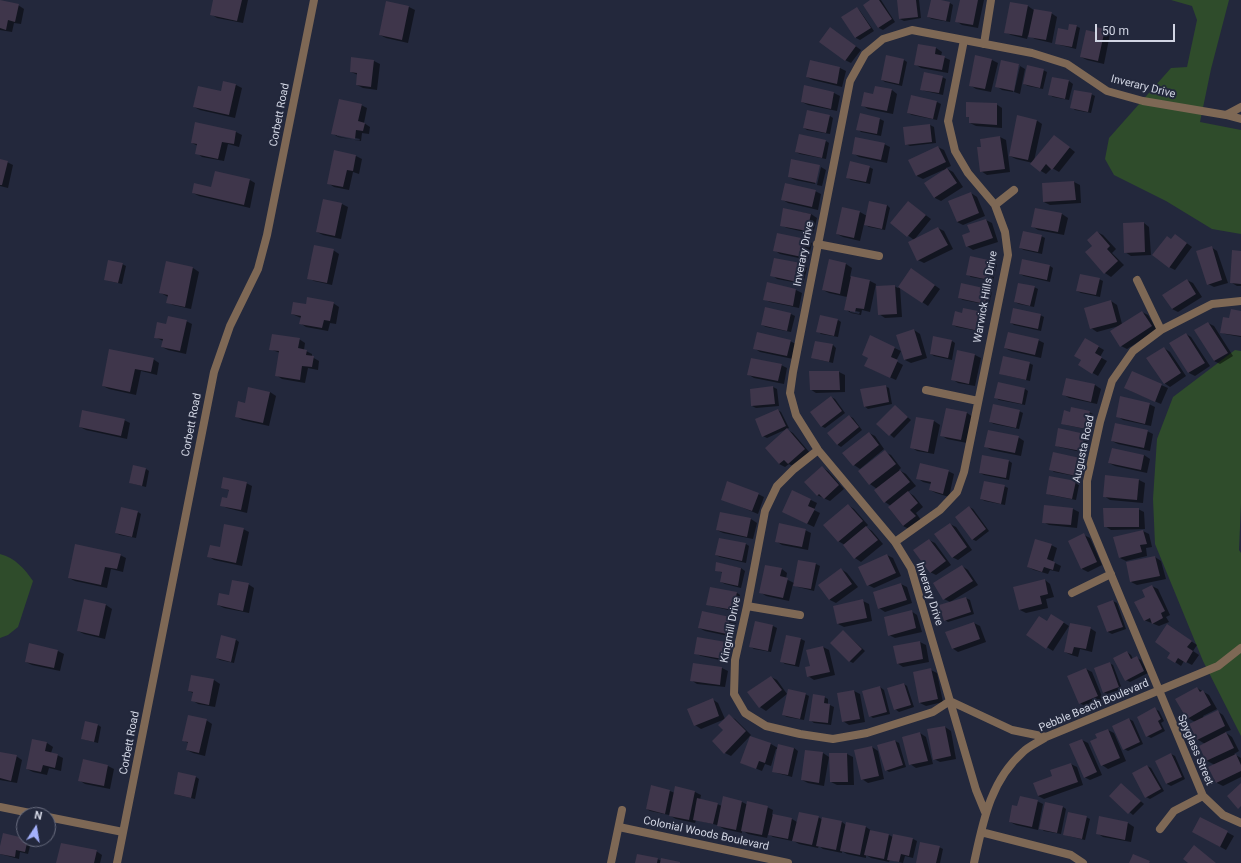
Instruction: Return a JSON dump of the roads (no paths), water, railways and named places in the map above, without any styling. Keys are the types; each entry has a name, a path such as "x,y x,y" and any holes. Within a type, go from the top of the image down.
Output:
{"street":[{"name":"Corbett Road","path":"117,863 214,372 230,326 258,269 268,236 314,0"},
{"path":"984,44 991,0"},
{"name":"Inverary Drive","path":"986,812 976,790 922,601 911,568 895,542 818,450 796,415 790,393 792,372 850,81 865,54 883,39 912,30 1032,53 1067,64 1108,91 1143,101 1226,115 1241,119"},
{"name":"Warwick Hills Drive","path":"895,542 940,510 957,492 964,472 1008,255 1005,232 995,205 968,173 955,151 948,122 964,40"},
{"path":"1226,115 1241,107"},
{"path":"995,205 1014,190"},
{"path":"817,244 879,256"},
{"path":"1137,280 1162,330"},
{"name":"Augusta Road","path":"1158,690 1087,517 1087,481 1100,422 1112,381 1133,351 1162,330 1212,304 1241,301"},
{"path":"926,390 978,401"},
{"name":"Kingmill Drive","path":"818,450 794,469 777,486 765,511 735,660 734,694 745,713 766,726 800,734 834,739 867,733 933,712 950,701"},
{"path":"1072,593 1111,574"},
{"path":"747,606 800,615"},
{"name":"Pebble Beach Boulevard","path":"974,863 986,812 1000,779 1023,751 1046,737 1218,666 1241,648"},
{"name":"Spyglass Street","path":"1158,690 1203,796 1223,815 1241,823"},
{"path":"950,701 1012,730 1046,737"},
{"path":"1160,829 1174,811 1203,796"},
{"path":"0,807 16,810"},
{"path":"611,863 622,810"},
{"path":"56,819 123,832"},
{"name":"Colonial Woods Boulevard","path":"619,827 788,863"},
{"path":"981,832 1071,855 1083,863"}]}
